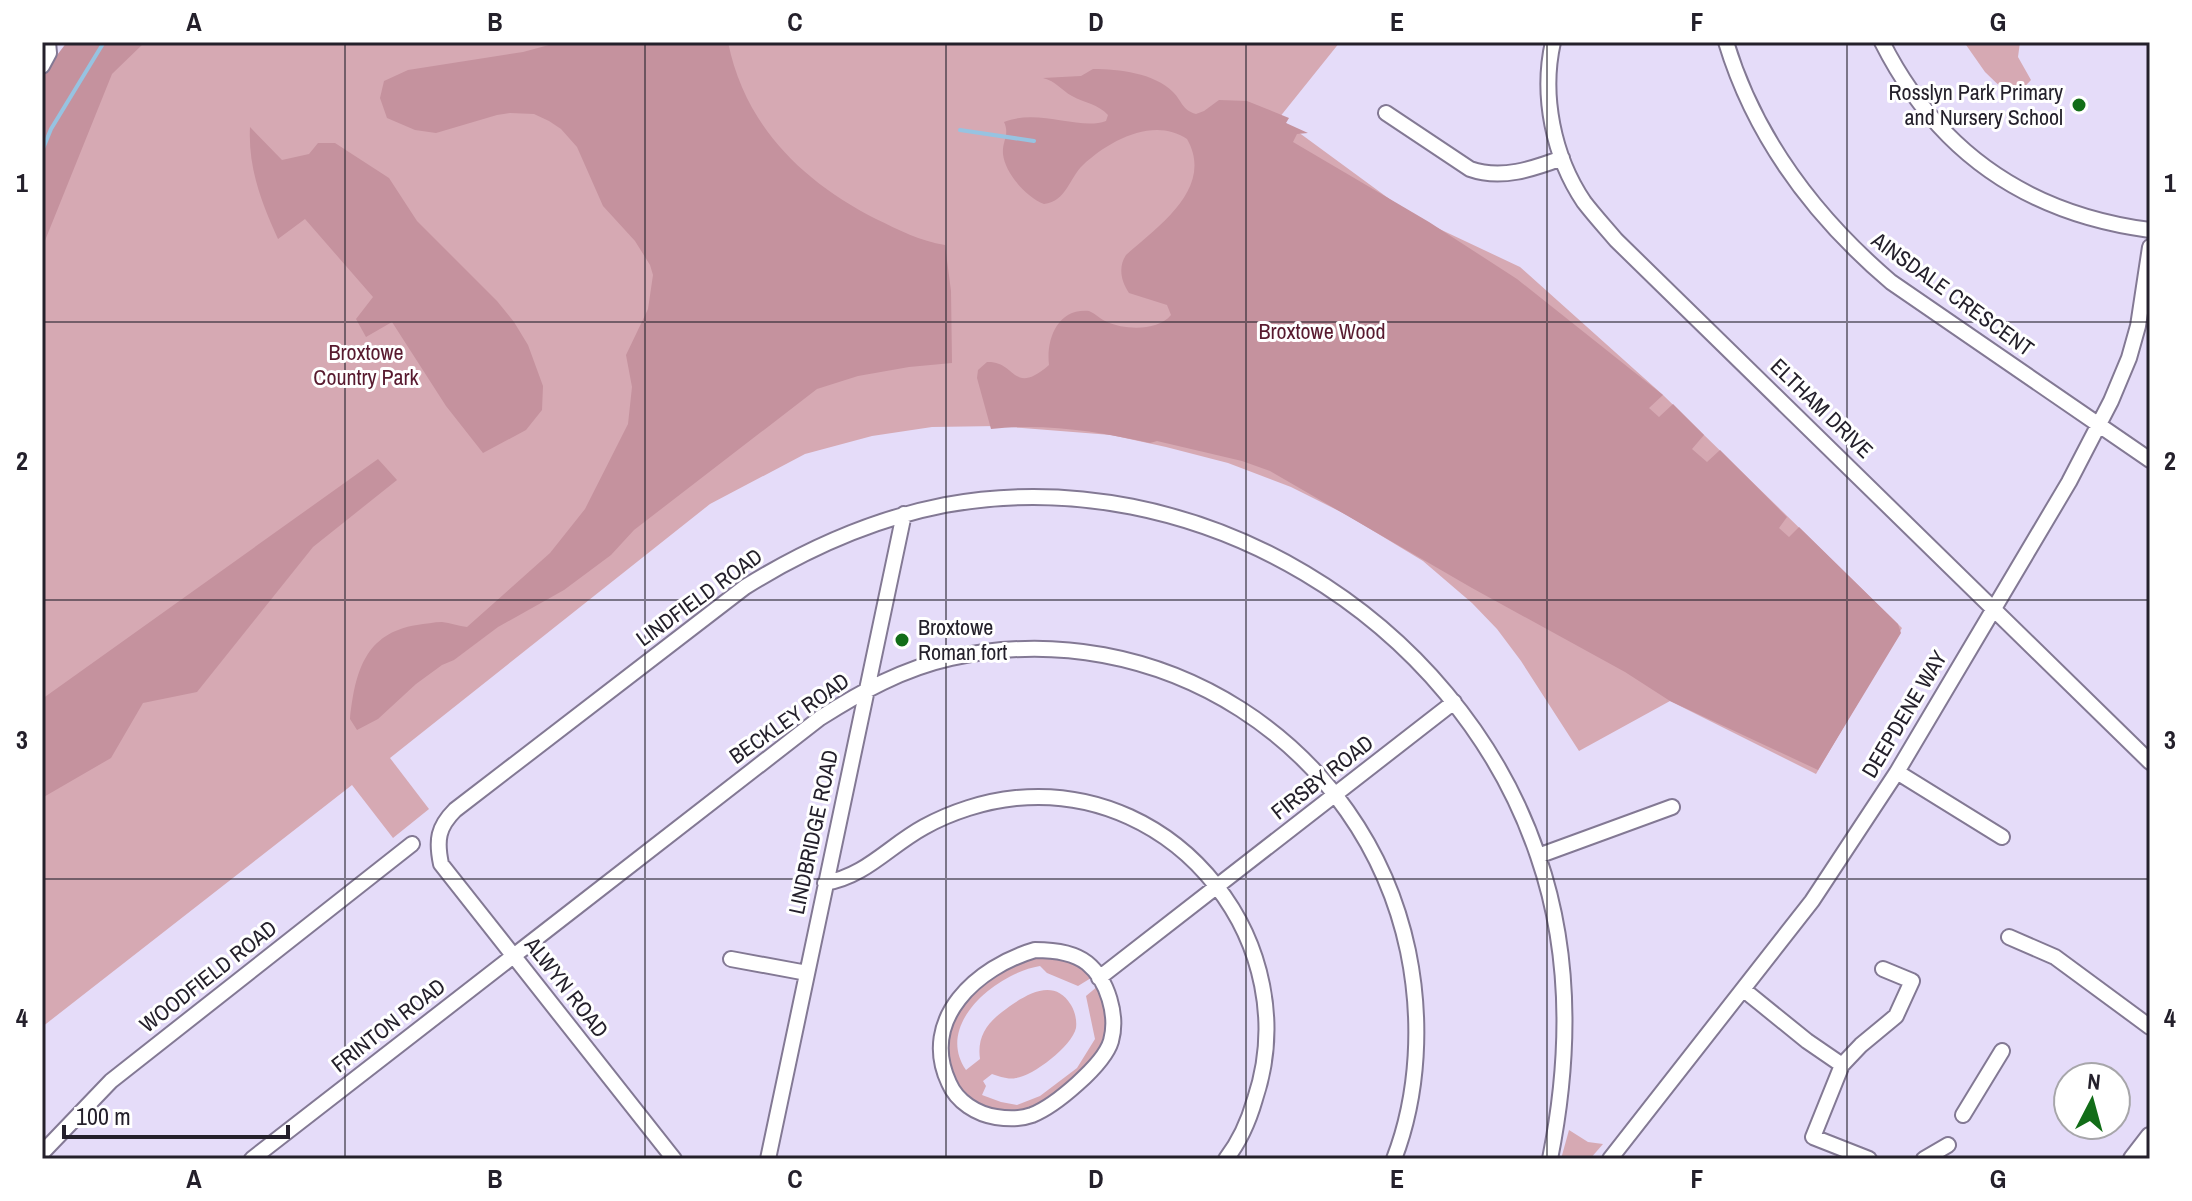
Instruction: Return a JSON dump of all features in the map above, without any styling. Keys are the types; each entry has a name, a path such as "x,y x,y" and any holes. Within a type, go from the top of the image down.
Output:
{"main road":[{"path":"2133,1159 2150,1137"}],"street":[{"path":"42,66 49,53 48,42"},
{"name":"ELTHAM DRIVE","path":"1553,42 1547,85 1551,116 1562,158 1586,205 1616,240 2150,762"},
{"name":"AINSDALE CRESCENT","path":"1726,42 1743,87 1780,158 1828,223 1854,250 1891,282 2150,460"},
{"path":"1882,42 1908,89 1931,118 1975,161 2029,195 2075,215 2150,230"},
{"path":"1386,113 1470,169 1484,174 1526,170 1562,158"},
{"name":"DEEPDENE WAY","path":"1610,1159 1812,901 1897,772 2069,482 2129,358 2138,326 2150,247"},
{"name":"LINDFIELD ROAD","path":"438,838 440,828 455,810 745,587 782,564 860,527 947,505 1029,498 1145,509 1205,525 1251,543 1312,575 1377,624 1420,663 1454,702 1497,765 1538,856 1557,927 1566,1027 1562,1089 1550,1159"},
{"name":"LINDBRIDGE ROAD","path":"768,1159 904,514"},
{"name":"BECKLEY ROAD","path":"513,955 820,718 865,691 902,673 976,653 1036,649 1113,655 1164,670 1239,707 1298,752 1335,794 1364,836 1381,869 1403,927 1417,1007 1416,1053 1407,1115 1394,1159"},
{"name":"FIRSBY ROAD","path":"1099,978 1454,702"},
{"path":"1897,772 2002,837"},
{"path":"825,883 862,871 923,827 984,804 1038,797 1088,803 1114,811 1141,824 1190,856 1219,886 1245,932 1264,988 1268,1031 1266,1055 1255,1102 1242,1133 1226,1159"},
{"path":"1538,856 1672,807"},
{"name":"ALWYN ROAD","path":"438,838 441,864 674,1159"},
{"name":"WOODFIELD ROAD","path":"42,1153 111,1081 412,844"},
{"path":"2009,937 2055,957 2150,1027"},
{"path":"1050,950 1088,964 1099,978 1107,992 1113,1015 1111,1043 1091,1070 1046,1107 1032,1115 998,1117 972,1109 951,1089 939,1057 942,1030 951,1008 979,980 1023,954 1050,950"},
{"name":"FRINTON ROAD","path":"252,1159 513,955"},
{"path":"731,959 807,973"},
{"path":"1869,1159 1813,1137 1842,1065 1896,1016 1912,981 1883,969"},
{"path":"1744,990 1842,1065"},
{"path":"1963,1115 2002,1051"},
{"path":"1924,1159 1948,1145"}],"green space":[{"path":"67,42 145,42 112,74 42,248 42,75"},
{"name":"Broxtowe Country Park","path":"69,42 1340,42 1279,118 1414,217 1520,267 1663,395 1902,628 1816,774 1670,701 1579,751 1521,661 1472,603 1423,561 1347,515 1291,487 1228,463 1111,435 998,426 932,427 872,436 805,454 710,504 390,758 429,809 393,838 352,785 42,1027 42,85"},
{"path":"560,42 728,42 748,100 763,125 801,168 849,204 876,219 918,238 945,245 951,291 952,363 858,376 817,389 634,530 611,555 564,590 498,627 416,684 378,719 357,730 350,719 355,686 366,657 374,646 399,629 417,625 442,622 467,627 550,553 585,509 628,424 632,387 626,355 648,309 653,275 635,241 603,206 577,147 561,129 534,114 497,115 436,133 415,130 387,118 380,98 384,81 408,70 523,52"},
{"path":"1964,42 2020,42 2018,57 2031,80 2013,99 1985,72"},
{"name":"Broxtowe Wood","path":"1093,69 1125,71 1156,80 1196,114 1219,100 1247,101 1289,118 1286,123 1308,133 1297,134 1293,142 1429,222 1517,279 1663,395 1649,408 1659,417 1673,404 1704,435 1692,449 1707,462 1720,450 1787,517 1779,528 1789,537 1799,527 1898,624 1901,633 1818,770 1670,701 1625,672 1270,471 1242,461 1157,441 1150,443 1051,428 991,429 977,378 978,370 987,362 997,363 1021,378 1037,374 1049,365 1049,346 1061,320 1078,311 1089,311 1107,322 1132,328 1158,324 1171,315 1167,305 1129,293 1121,269 1126,255 1167,218 1188,190 1194,174 1194,157 1187,139 1160,130 1132,134 1118,140 1083,165 1063,194 1044,204 1018,184 1005,161 1004,122 1031,117 1084,123 1106,121 1108,115 1100,108 1072,96 1043,78 1081,76"},
{"path":"250,127 282,160 309,154 318,143 335,143 389,178 417,221 497,301 528,345 543,386 542,410 526,430 483,453 446,406 392,322 366,337 356,319 373,297 305,219 278,239 257,184 251,156"},
{"path":"378,459 397,480 313,547 197,692 143,703 111,758 42,798 42,699"},
{"path":"1031,956 1072,962 1091,978 1078,986 1047,973 1040,966 1006,979 989,990 975,1003 958,1035 958,1053 966,1070 980,1059 981,1038 991,1021 1028,995 1047,990 1064,996 1074,1010 1076,1028 1060,1051 1032,1072 1013,1078 992,1074 983,1081 986,1086 982,1095 1017,1105 1040,1096 1077,1068 1095,1039 1086,996 1098,986 1106,1010 1106,1030 1099,1049 1059,1092 1029,1109 998,1111 971,1099 954,1076 949,1061 950,1027 958,1010 982,985"},
{"path":"1569,1130 1588,1142 1603,1144 1590,1159 1561,1159"}],"waterway":[{"path":"42,151 51,129 104,42"},
{"path":"960,130 1034,141"}],"place":[{"name":"Rosslyn Park Primary and Nursery School","path":"2079,105"},
{"name":"Broxtowe Roman fort","path":"902,640"}]}
